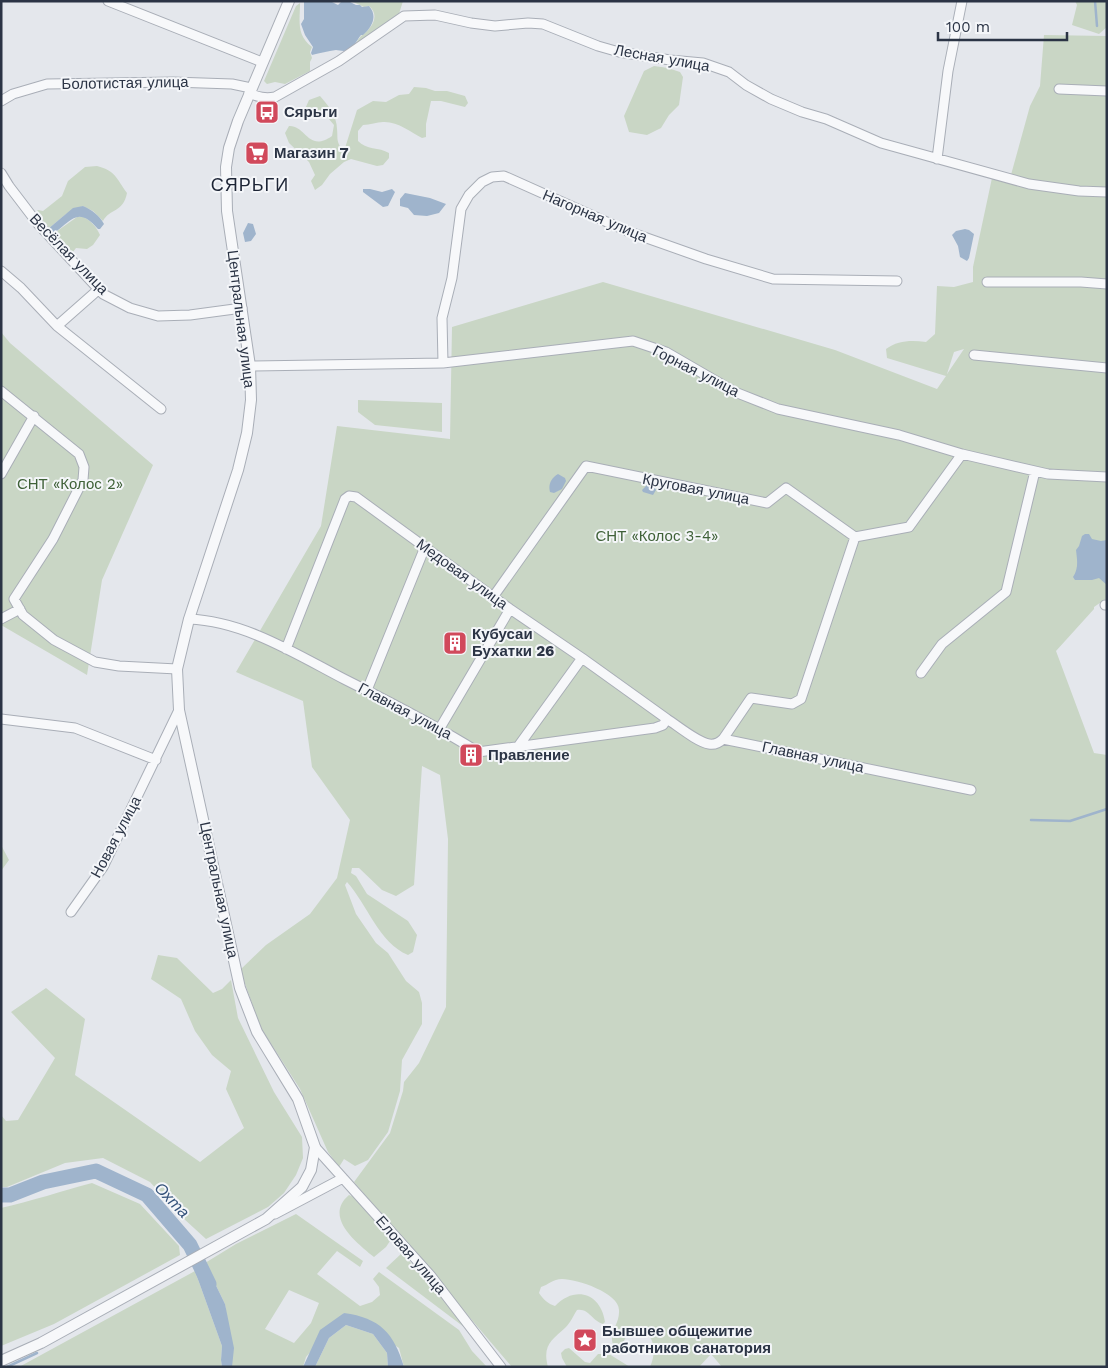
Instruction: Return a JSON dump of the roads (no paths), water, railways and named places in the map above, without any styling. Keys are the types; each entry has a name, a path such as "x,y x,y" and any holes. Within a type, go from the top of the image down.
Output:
{"street":[{"path":"108,1 262,62"},
{"name":"Центральная улица","path":"289,1 250,91 229,148 225,186 226,211 250,366 251,400 247,433 238,470 189,619 177,669 179,710 240,988 257,1032 298,1099 315,1147"},
{"path":"938,155 948,71 962,1"},
{"name":"Лесная улица","path":"250,91 260,98 275,96 339,61 404,16 435,15 471,24 495,26 528,23 543,24 598,46 619,52 703,63 728,72 771,99 802,112 826,118 881,143 938,155 1030,184 1079,191 1107,192"},
{"name":"Болотистая улица","path":"1,101 13,94 47,84 174,82 232,84 250,91"},
{"path":"1059,89 1107,91"},
{"name":"Весёлая улица","path":"1,173 38,224 104,294 130,308 158,316 190,315 242,308"},
{"name":"Нагорная улица","path":"443,363 442,318 452,278 461,209 469,195 482,182 492,177 504,176 628,231 706,259 773,279 897,281"},
{"path":"1,271 21,288 56,326 161,409"},
{"path":"987,282 1081,282 1107,284"},
{"path":"56,326 99,289"},
{"name":"Горная улица","path":"250,366 443,363 633,341 666,352 735,392 778,409 899,435 962,454 1048,474 1107,477"},
{"path":"974,355 1107,368"},
{"path":"1,391 79,454 84,463 85,472 53,539 14,599 23,615 54,640 95,662 118,666 177,669"},
{"path":"1,474 34,416"},
{"path":"723,739 751,698 792,704 801,699 855,537 908,527 962,454"},
{"name":"Круговая улица","path":"492,597 586,466 767,503 786,488 855,537"},
{"path":"921,672 942,644 1006,592 1035,471"},
{"name":"Медовая улица","path":"286,649 344,499 349,496 356,497 492,597 667,719"},
{"path":"367,690 425,547"},
{"path":"1,619 20,609"},
{"path":"440,728 510,609"},
{"name":"Главная улица","path":"189,619 205,620 245,632 286,649 440,728 478,752 656,728 663,725 667,719 702,742 710,745 718,743 723,739 971,790"},
{"path":"517,748 582,658"},
{"name":"Новая улица","path":"71,912 103,867 179,710"},
{"path":"1,719 75,728 156,760"},
{"path":"266,1219 302,1187 311,1170 315,1147"},
{"name":"Еловая улица","path":"315,1147 431,1276 501,1367"},
{"path":"1,1361 41,1342 343,1178"}],"water":[{"path":"304,1 330,1 338,5 342,1 362,7 369,6 372,10 373,21 366,32 361,35 350,49 344,51 333,50 312,55 313,47 305,35 301,24 304,19"},
{"path":"363,189 382,192 392,189 395,192 388,206 383,207 363,192"},
{"path":"405,193 430,198 446,204 439,213 427,216 414,215 408,208 400,206 400,199"},
{"path":"83,206 95,213 102,221 104,224 100,229 85,218 80,217 70,220 53,234 48,229 73,208"},
{"path":"248,223 253,224 256,234 251,241 245,242 243,233"},
{"path":"965,229 974,234 967,261 960,257 958,246 952,235 956,231"},
{"path":"558,474 565,478 566,481 562,489 554,493 550,492 551,482"},
{"path":"647,485 654,487 656,490 653,495 643,492 642,490"},
{"path":"1089,534 1092,539 1107,540 1107,585 1099,578 1075,580 1073,577 1077,567 1076,550 1082,536"},
{"path":"205,1263 225,1304 234,1348 232,1367 222,1367 222,1346 195,1271"},
{"path":"344,1313 367,1319 384,1329 395,1345 404,1367 388,1367 387,1353 373,1334 346,1325 329,1338 315,1367 303,1367 320,1330"}],"waterway":[{"path":"1095,1 1097,26"},
{"path":"1031,820 1070,821 1107,809"},
{"name":"Охта","path":"1,1195 10,1195 43,1182 96,1171 147,1195 190,1245 209,1284"},
{"path":"7,1367 37,1353"}],"place":[{"name":"Сярьги","path":"267,112"},
{"name":"Магазин 7","path":"257,153"},
{"name":"Кубусаи Бухатки 26","path":"455,643"},
{"name":"Правление","path":"471,755"},
{"name":"Бывшее общежитие работников санатория","path":"585,1340"}],"district":[{"name":"СЯРЬГИ","path":"250,184"}],"park label":[{"name":"СНТ «Колос 2»","path":"70,484"},
{"name":"СНТ «Колос 3-4»","path":"657,536"}]}
